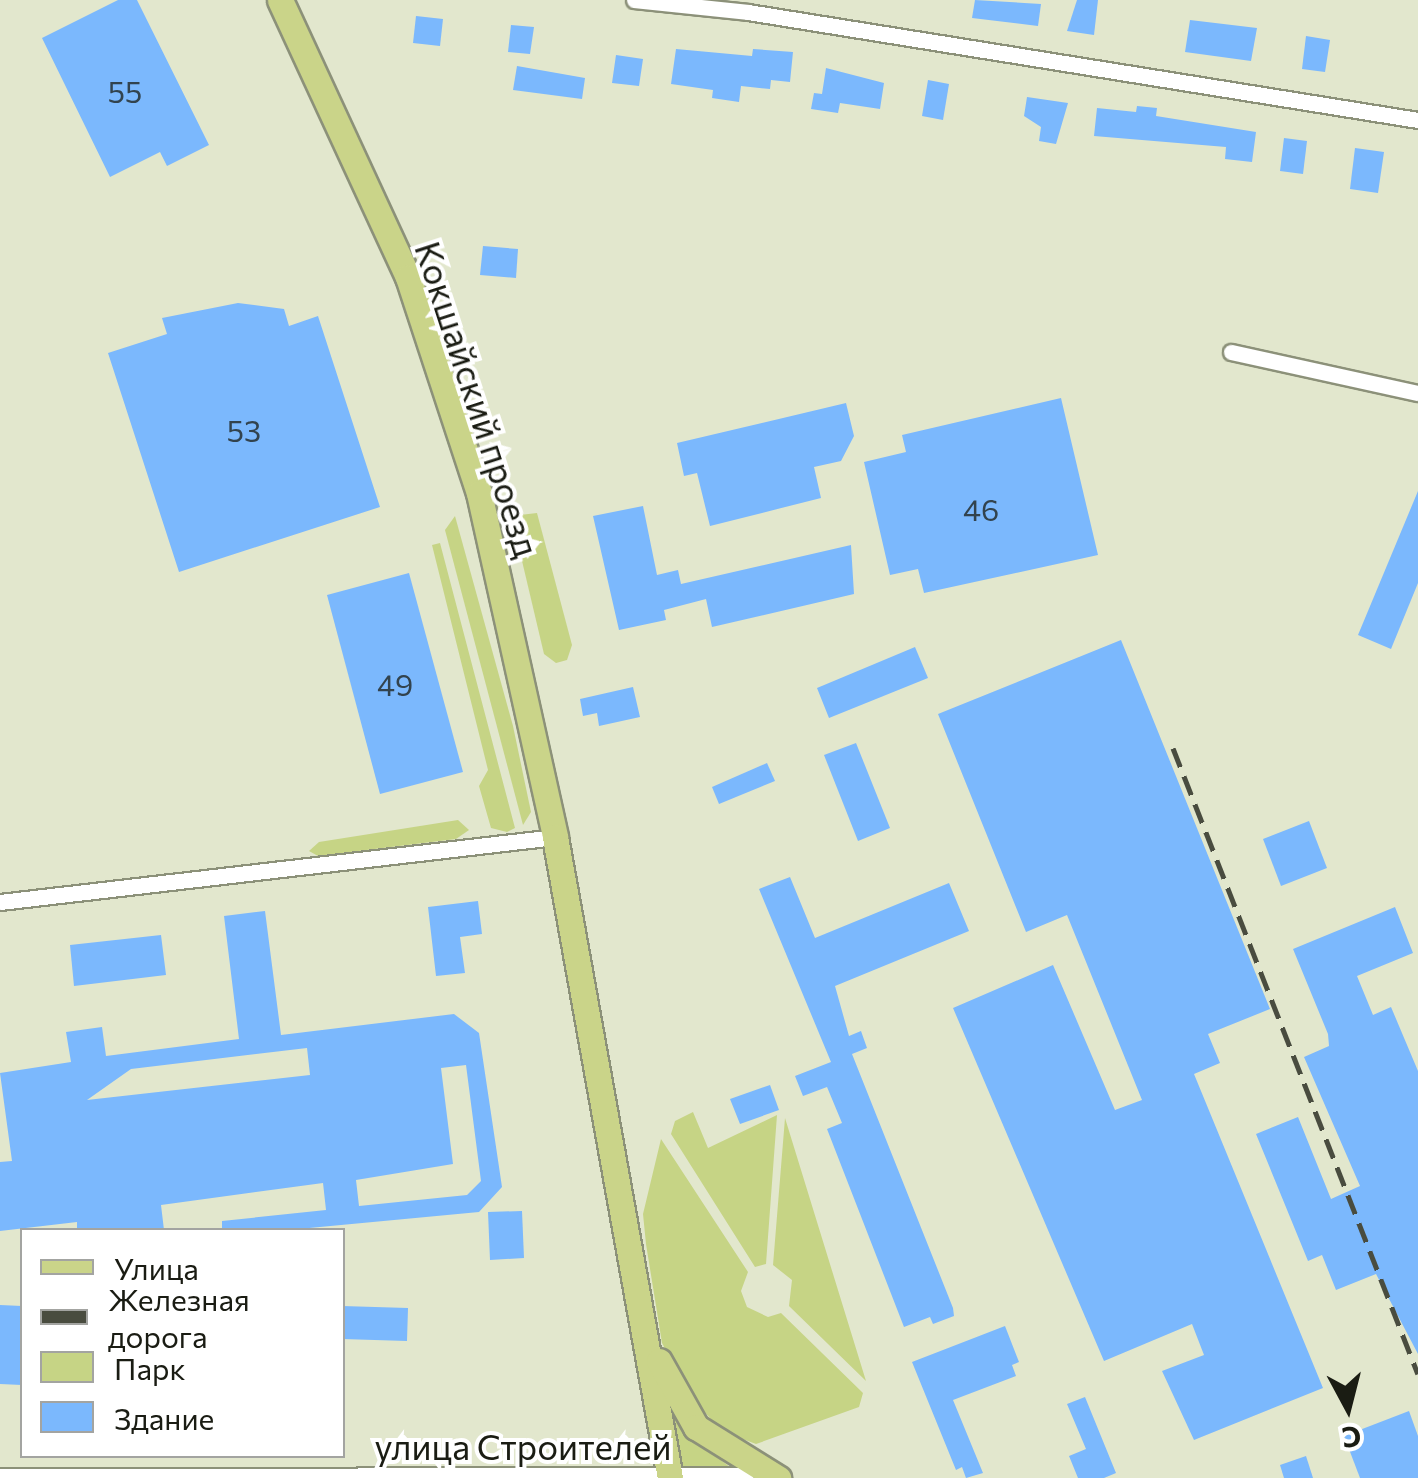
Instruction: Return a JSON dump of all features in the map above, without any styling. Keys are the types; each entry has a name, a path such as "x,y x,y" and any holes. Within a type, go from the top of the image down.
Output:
{"main road":[{"name":"Кокшайский проезд","path":"280,0 408,276 479,493 555,837 670,1477"},
{"path":"643,1330 696,1427 758,1477"}],"street":[{"path":"634,0 748,12 1418,120"},
{"path":"1231,352 1418,393"},
{"path":"0,902 555,837"},
{"name":"улица Строителей","path":"0,1476 758,1477"}],"green space":[{"path":"537,513 572,645 567,660 556,663 544,654 514,527 520,515"},
{"path":"455,516 513,726 531,812 523,825 445,530"},
{"path":"440,543 515,828 507,832 491,828 479,786 488,770 432,545"},
{"path":"458,820 469,830 456,839 318,856 309,851 319,842"},
{"path":"693,1112 708,1148 777,1115 766,1264 755,1267 671,1134 675,1121"},
{"path":"785,1118 866,1381 789,1306 792,1280 773,1265"},
{"path":"661,1139 748,1272 741,1291 747,1307 768,1317 781,1313 863,1393 859,1407 756,1444 721,1431 690,1395 662,1343 646,1244 643,1214"},
{"path":"662,1396 696,1441 735,1471 676,1468"}],"building":[{"path":"118,0 137,0 209,145 167,166 160,152 110,177 42,38"},
{"path":"975,0 1041,4 1038,26 972,18"},
{"path":"1077,0 1098,0 1094,35 1067,31"},
{"path":"416,16 443,19 440,46 413,43"},
{"path":"1190,20 1257,28 1251,61 1185,52"},
{"path":"511,25 534,27 530,54 508,52"},
{"path":"1306,36 1330,40 1325,72 1302,69"},
{"path":"676,49 752,56 753,49 793,52 790,82 771,80 770,89 741,86 739,102 712,98 713,90 671,84"},
{"path":"616,55 643,59 639,86 612,83"},
{"path":"517,66 585,78 582,99 513,90"},
{"path":"826,68 884,83 880,109 840,103 838,113 811,109 814,93 822,94"},
{"path":"928,80 949,84 943,120 922,116"},
{"path":"1027,97 1068,103 1056,144 1039,141 1041,127 1024,116"},
{"path":"1137,106 1157,108 1156,116 1256,132 1252,162 1225,159 1226,147 1094,136 1097,108 1136,112"},
{"path":"1284,138 1307,141 1303,174 1280,171"},
{"path":"1355,148 1384,152 1378,193 1350,189"},
{"path":"483,246 518,249 516,278 480,275"},
{"path":"238,303 284,309 289,326 318,316 380,507 179,572 108,353 167,334 162,318"},
{"path":"1061,398 1098,555 924,593 918,569 890,575 864,462 906,452 902,435"},
{"path":"846,403 854,436 841,461 814,467 821,498 710,526 697,473 684,476 677,443"},
{"path":"1418,491 1418,583 1391,649 1358,635"},
{"path":"643,506 657,575 678,570 681,584 851,545 854,594 712,627 706,599 664,610 666,620 619,630 593,516"},
{"path":"409,573 463,772 380,794 327,595"},
{"path":"1121,640 1270,1009 1208,1034 1220,1063 1194,1074 1323,1388 1194,1440 1162,1371 1204,1355 1192,1324 1104,1361 953,1008 1053,965 1115,1110 1142,1100 1067,915 1026,932 938,714"},
{"path":"915,647 928,678 829,718 817,688"},
{"path":"633,687 640,717 599,726 597,713 583,716 580,699"},
{"path":"856,743 890,828 858,841 824,755"},
{"path":"767,763 775,781 719,804 712,787"},
{"path":"1309,821 1327,868 1281,886 1263,839"},
{"path":"790,877 815,938 949,883 969,931 835,986 849,1036 861,1031 867,1048 852,1054 953,1308 954,1316 933,1324 930,1317 904,1327 827,1129 842,1123 827,1087 803,1096 795,1076 831,1062 759,889"},
{"path":"478,901 482,934 460,937 465,973 436,976 428,907"},
{"path":"1395,907 1413,953 1357,976 1373,1015 1391,1007 1418,1071 1418,1354 1376,1274 1336,1290 1322,1255 1308,1261 1256,1134 1298,1117 1331,1199 1360,1186 1304,1057 1329,1046 1328,1034 1293,949"},
{"path":"265,911 281,1035 454,1014 479,1033 502,1187 479,1212 309,1228 222,1228 222,1221 326,1210 323,1183 161,1205 164,1228 77,1228 77,1222 0,1231 0,1162 12,1161 0,1073 71,1062 66,1032 102,1027 106,1056 239,1039 224,916","holes":["307,1048 310,1075 87,1100 131,1069","466,1065 481,1181 467,1195 359,1206 356,1180 453,1164 441,1068"]},
{"path":"161,935 166,975 74,986 70,945"},
{"path":"770,1085 779,1110 740,1124 730,1099"},
{"path":"522,1211 524,1258 490,1260 488,1212"},
{"path":"0,1305 20,1306 20,1385 0,1384"},
{"path":"345,1306 408,1308 407,1341 345,1339"},
{"path":"1005,1326 1019,1362 1012,1365 1016,1376 953,1400 983,1473 966,1478 962,1467 956,1470 912,1362"},
{"path":"1085,1397 1116,1473 1104,1478 1078,1478 1069,1456 1086,1449 1067,1404"},
{"path":"1409,1411 1418,1436 1418,1478 1360,1478 1344,1436"},
{"path":"1306,1456 1313,1478 1284,1478 1280,1465"}],"railway":[{"path":"1173,748 1418,1374"}]}
